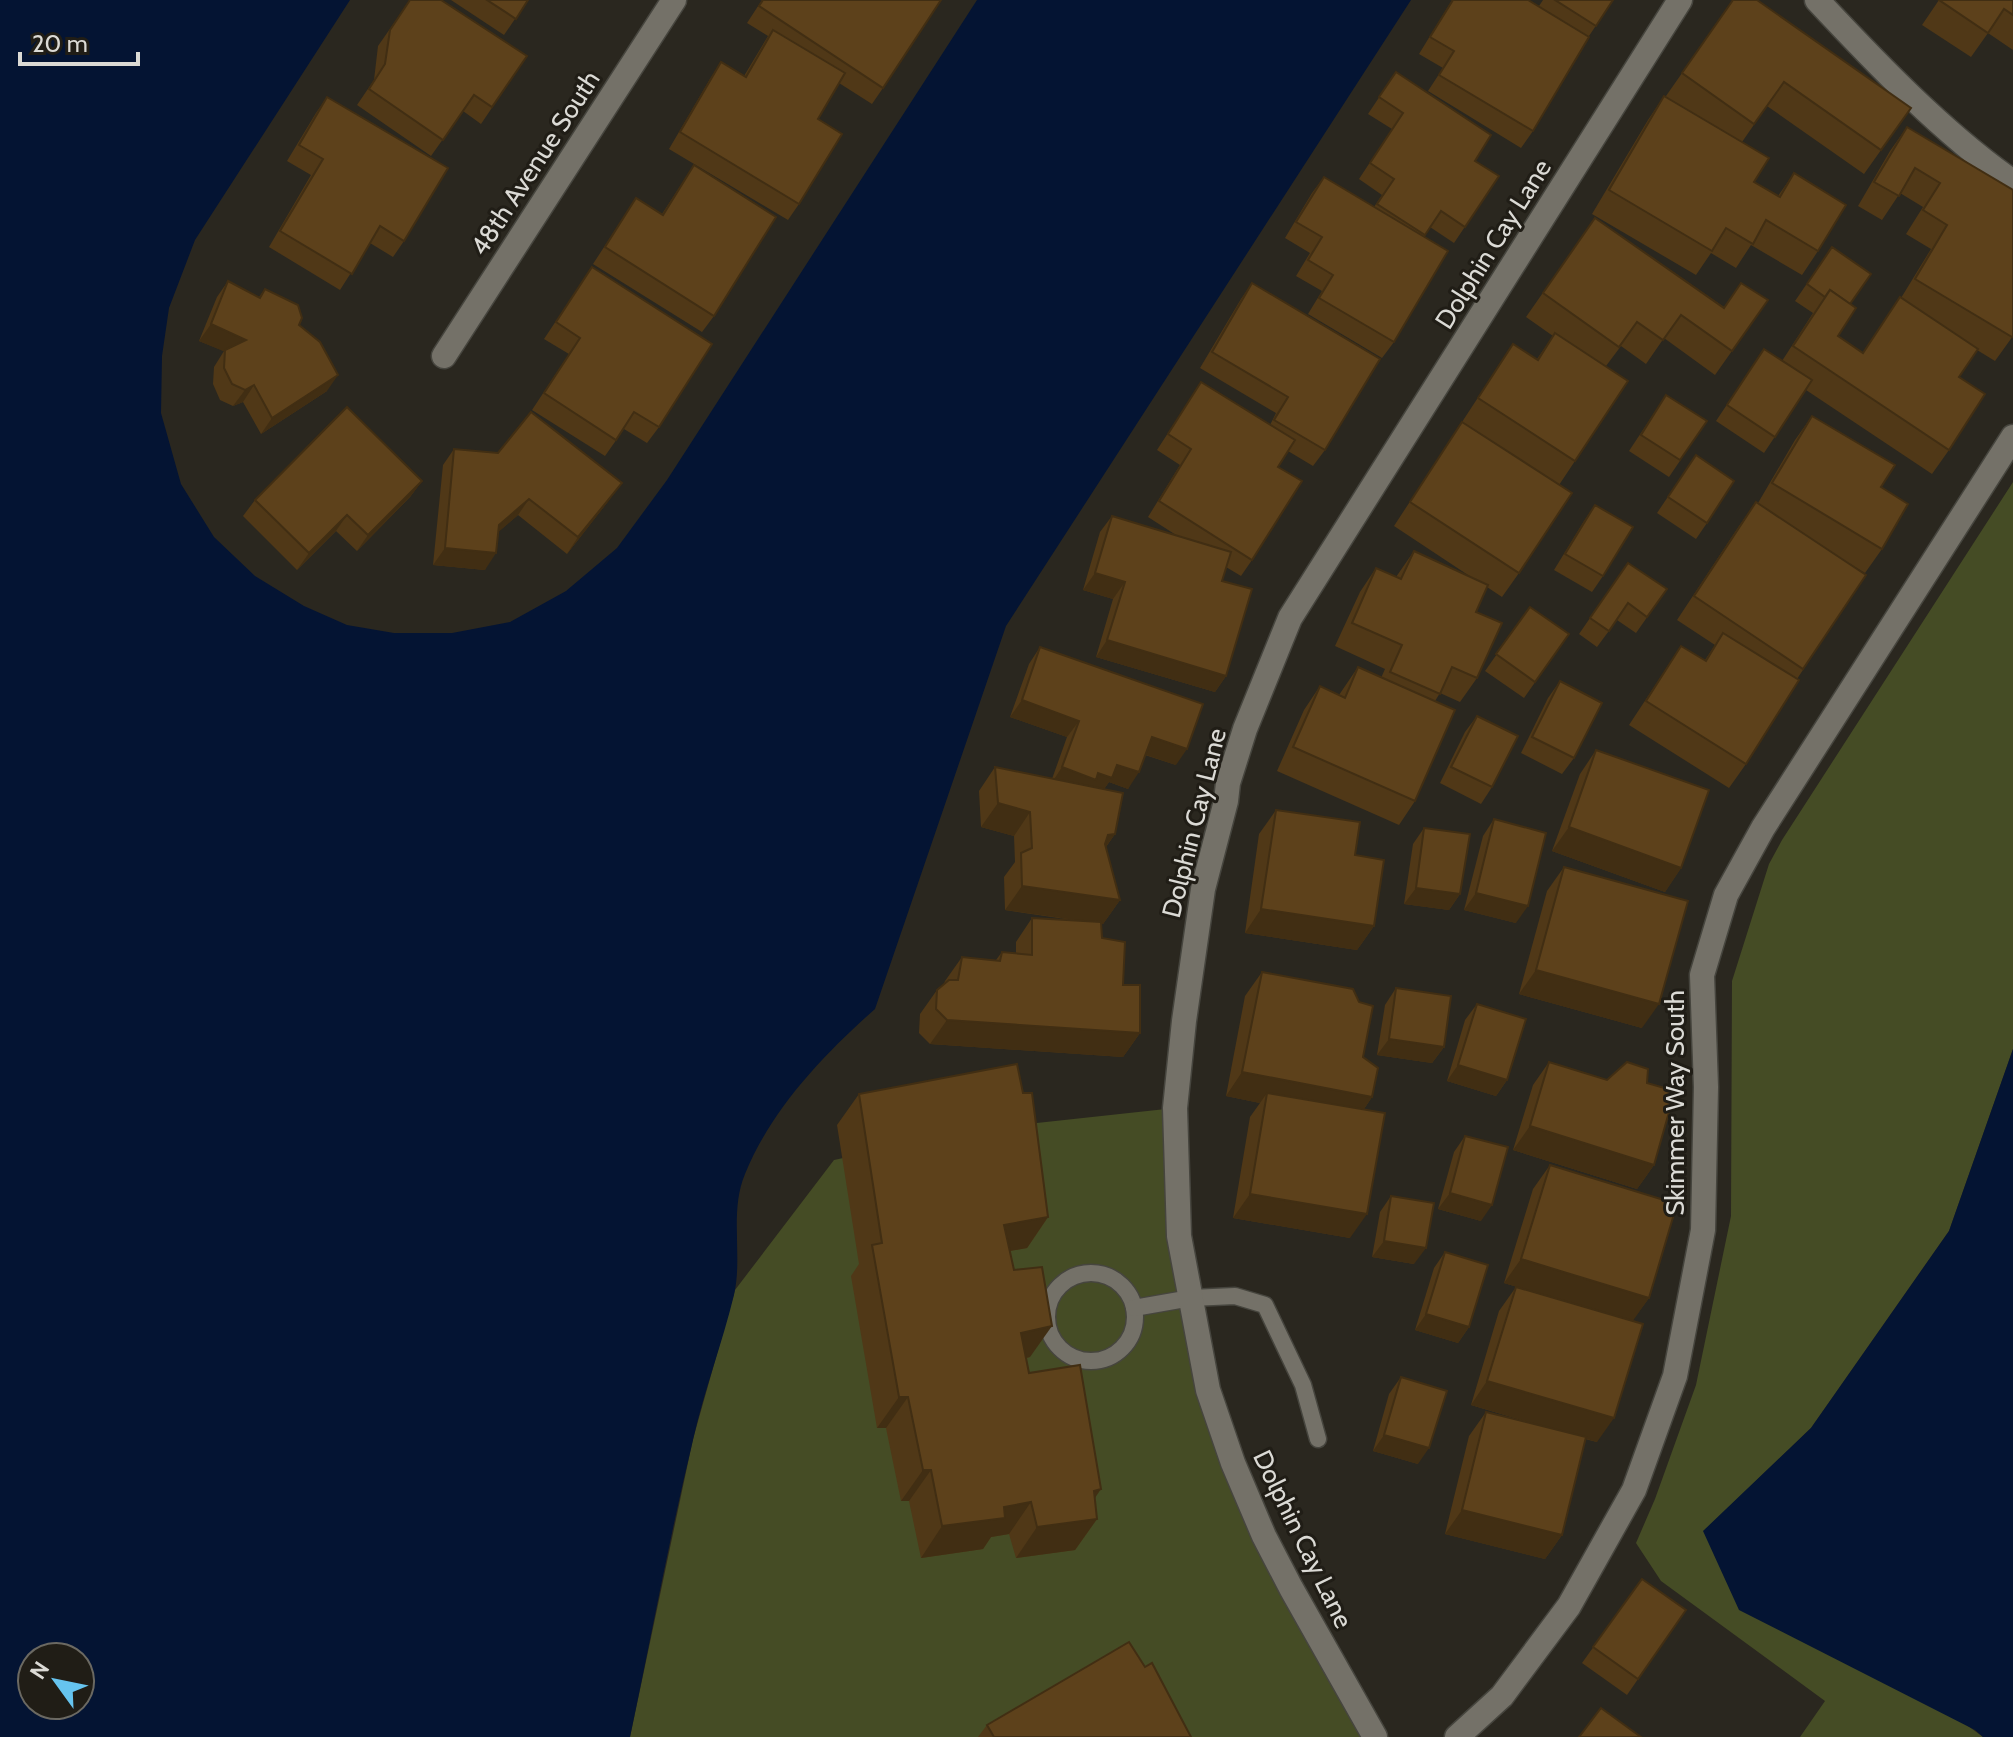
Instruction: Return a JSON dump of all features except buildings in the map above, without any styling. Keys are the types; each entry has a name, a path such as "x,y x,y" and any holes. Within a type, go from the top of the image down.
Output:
{"street":[{"name":"48th Avenue South","path":"444,356 674,0"},
{"name":"Dolphin Cay Lane","path":"1375,1737 1284,1575 1233,1463 1208,1390 1179,1236 1175,1108 1203,889 1228,783 1245,729 1290,618 1680,0"},
{"path":"1817,0 1869,56 1987,164 2013,182"},
{"name":"Skimmer Way South","path":"1457,1737 1502,1696 1569,1606 1634,1490 1675,1376 1703,1230 1706,1087 1702,975 1726,895 1763,828 2013,437"}],"lane":[{"path":"1081,1274 1109,1276 1129,1295 1134,1308 1134,1323 1129,1338 1108,1358 1078,1360 1054,1342 1048,1329 1046,1315 1057,1289 1081,1274"},
{"path":"1134,1308 1191,1298 1235,1296 1265,1305 1303,1385 1318,1439"}],"green space":[{"path":"2013,482 2013,1049 1949,1231 1811,1428 1704,1531 1983,1737 1800,1737 1825,1701 1661,1581 1636,1543 1696,1385 1731,1216 1732,981 1769,864"},
{"path":"1175,1108 1179,1236 1233,1464 1375,1737 630,1737 693,1439 735,1290 834,1160 972,1130"}],"water":[{"path":"0,0 350,0 195,240 169,308 162,356 161,413 181,484 214,537 255,576 304,606 347,625 394,633 452,633 510,622 566,591 617,548 667,480 977,0 1411,0 1006,626 875,1009 836,1045 800,1085 769,1128 745,1174 738,1203 734,1295 684,1477 630,1737 0,1737"},
{"path":"2013,1049 2013,1737 1983,1737 1975,1730 1739,1610 1703,1531 1811,1428 1949,1231"}]}
